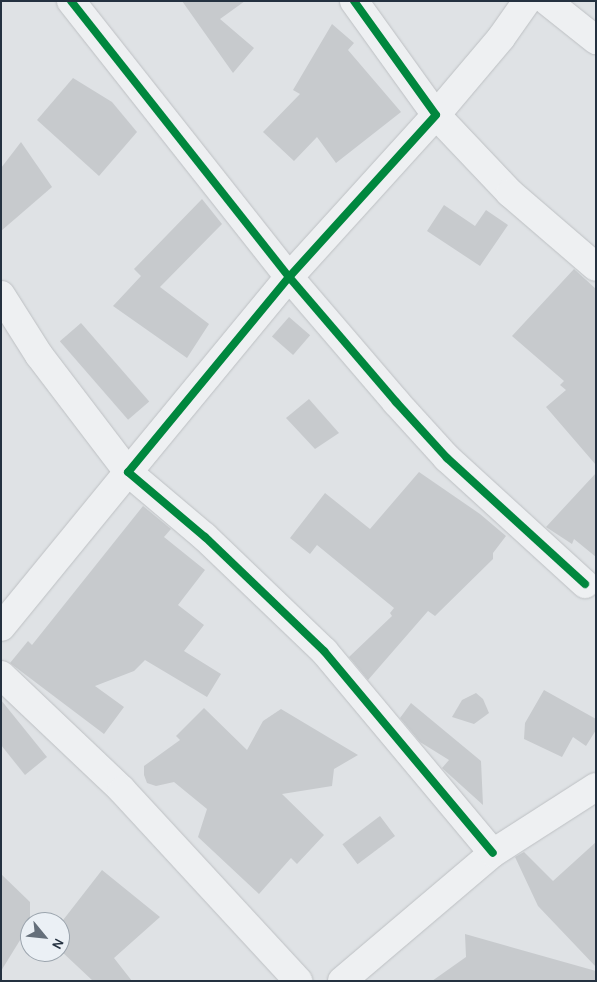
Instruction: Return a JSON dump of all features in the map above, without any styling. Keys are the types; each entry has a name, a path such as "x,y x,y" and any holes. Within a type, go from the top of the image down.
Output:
{"street":[{"path":"71,1 289,277 447,458 592,585"},
{"path":"354,1 436,115 510,193 596,267"},
{"path":"1,626 289,277 436,115 501,38 527,1"},
{"path":"547,1 596,40"},
{"path":"1,295 39,355 128,472 205,537 324,651 493,853"},
{"path":"1,675 122,790 298,981"},
{"path":"342,981 493,853 596,787"}],"building":[{"path":"182,1 245,1 220,19 254,48 233,73"},
{"path":"332,24 354,43 348,50 401,112 336,163 317,137 294,161 263,132 300,94 293,90"},
{"path":"73,78 112,102 137,132 99,176 37,120"},
{"path":"21,142 52,187 1,231 1,168"},
{"path":"202,199 222,224 160,287 209,324 187,358 113,306 141,276 134,269"},
{"path":"444,205 475,226 486,210 508,225 480,266 427,231"},
{"path":"574,269 596,289 596,465 546,407 566,390 560,385 564,381 512,336"},
{"path":"289,317 310,335 293,355 272,337"},
{"path":"81,323 149,401 128,420 60,341"},
{"path":"309,399 339,433 315,449 286,418"},
{"path":"419,472 480,514 506,536 493,553 493,559 435,616 428,611 368,680 349,657 392,616 390,613 394,608 317,545 310,554 290,538 325,493 370,529"},
{"path":"596,473 596,557 574,539 572,544 546,527"},
{"path":"143,506 171,529 164,537 205,570 178,605 204,625 184,651 221,674 207,697 145,660 134,671 95,686 124,707 104,734 10,663 28,641 32,645"},
{"path":"544,690 596,719 596,730 586,746 573,737 562,757 524,739 525,723"},
{"path":"476,693 483,699 489,713 474,724 452,717 462,700"},
{"path":"1,700 47,757 25,775 1,745"},
{"path":"411,703 481,761 483,805 442,768 449,760 420,742 400,718"},
{"path":"204,708 247,750 263,721 281,709 358,755 334,769 332,786 282,794 324,835 297,864 291,858 259,894 198,837 207,809 174,782 156,786 147,783 144,775 144,766 180,740 176,736"},
{"path":"380,816 395,836 358,864 342,844"},
{"path":"596,842 596,967 538,906 515,857 524,852 553,881"},
{"path":"102,870 160,917 114,958 132,981 93,981 70,959 69,912"},
{"path":"1,874 30,902 30,912 20,912 20,940 1,971"},
{"path":"465,934 596,971 596,981 432,981 466,957"}],"cycle path":[{"path":"71,1 289,277 396,402 447,458 585,584"},
{"path":"354,1 436,115 289,277 128,472 205,537 324,651 493,853"}]}
